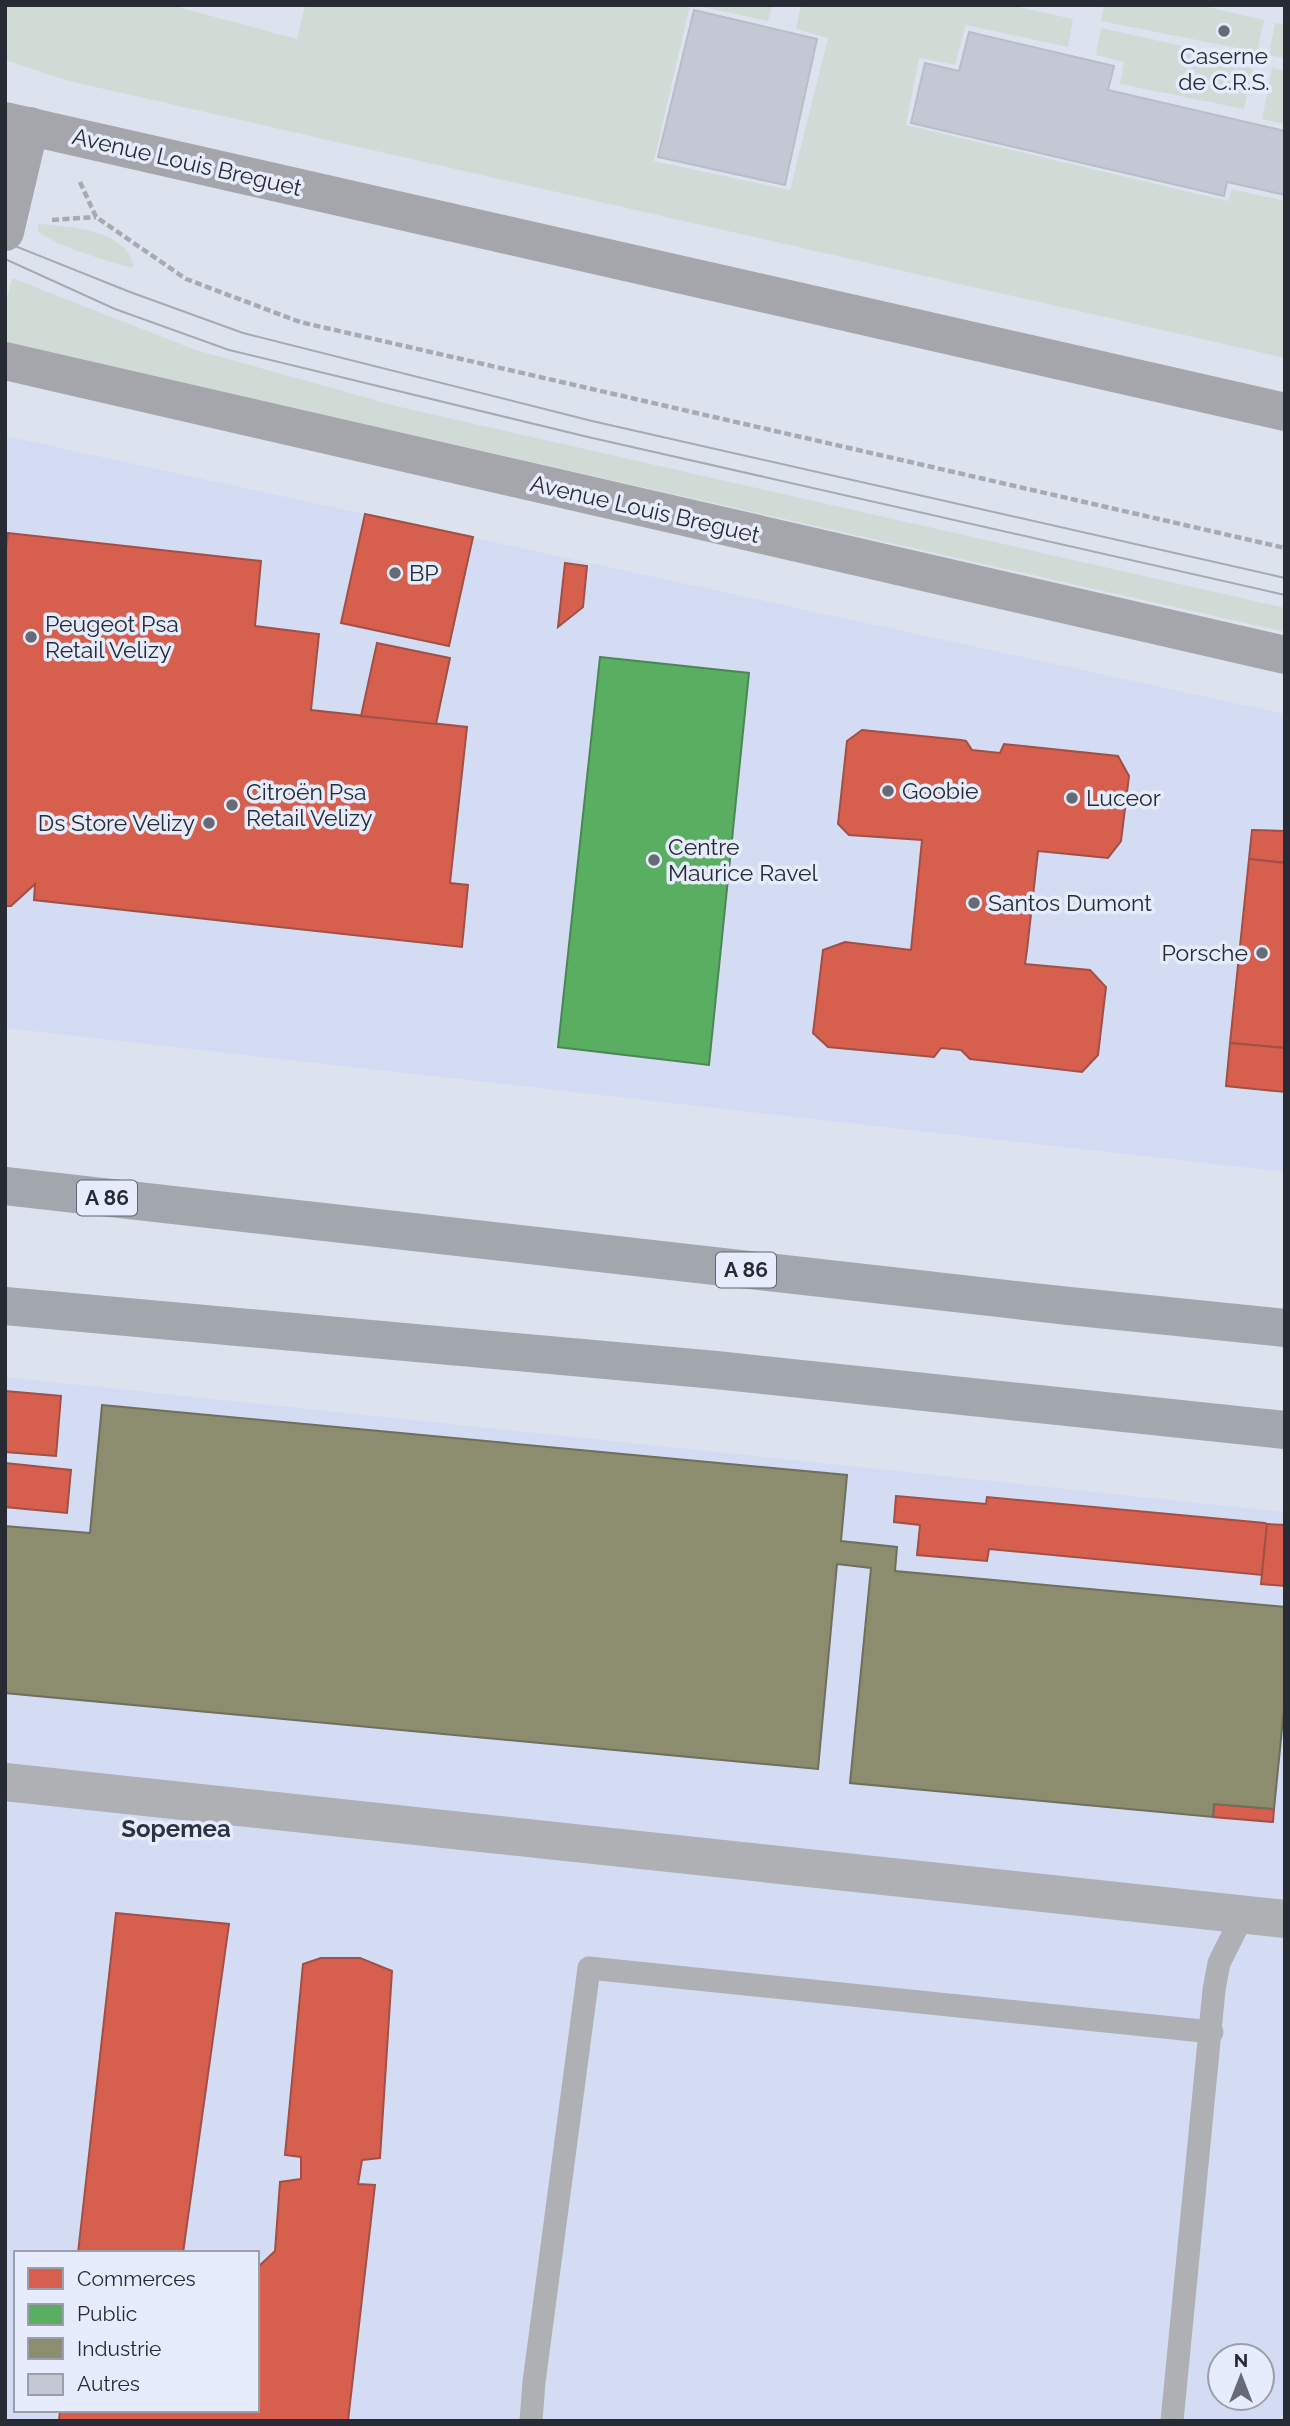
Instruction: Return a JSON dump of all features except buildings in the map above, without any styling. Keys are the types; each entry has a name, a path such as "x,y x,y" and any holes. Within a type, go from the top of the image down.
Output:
{"highway":[{"name":"A 86","path":"5,1186 1028,1302 1285,1328"},
{"path":"5,1306 716,1370 1285,1430"}],"main road":[{"name":"Avenue Louis Breguet","path":"5,232 18,123 1285,412"},
{"name":"Avenue Louis Breguet","path":"5,361 1285,655"}],"street":[{"path":"5,1782 1285,1919"}],"lane":[{"path":"1172,2421 1214,1990 1219,1963 1243,1915"},
{"path":"531,2421 589,1968 1212,2032"}],"path":[{"path":"75,170 96,217 186,279 300,322 1285,548"}],"shaded area":[{"path":"5,5 171,5 297,39 305,5 690,5 654,161 790,190 828,38 796,29 801,5 1009,5 1073,19 1068,47 966,25 955,65 919,58 906,125 1228,201 1232,189 1285,201 1285,358 69,81 5,60"},
{"path":"694,5 772,5 768,21"},
{"path":"1104,5 1199,5 1264,20 1257,52 1101,21"},
{"path":"1275,23 1285,24 1285,58 1269,55"},
{"path":"1101,28 1254,62 1244,109 1120,84 1124,62 1096,55"},
{"path":"1272,68 1285,71 1285,124 1262,119"},
{"path":"38,225 83,229 104,235 124,248 134,265 132,268 60,244 38,232"},
{"path":"12,278 196,350 400,407 1285,608 1285,632 9,344 5,342 5,306"},
{"path":"5,436 1285,714 1285,1172 5,1028"},
{"path":"5,1377 1285,1512 1285,2421 5,2421"}],"tram line":[{"path":"5,242 243,333 592,421 1285,578"},
{"path":"5,259 115,309 229,350 588,437 1285,595"}],"place":[{"name":"Caserne de C.R.S.","path":"1224,31"},
{"name":"BP","path":"395,573"},
{"name":"Peugeot Psa Retail Velizy","path":"31,637"},
{"name":"Goobie","path":"888,791"},
{"name":"Luceor","path":"1072,798"},
{"name":"Citroën Psa Retail Velizy","path":"232,805"},
{"name":"Ds Store Velizy","path":"209,823"},
{"name":"Centre Maurice Ravel","path":"654,860"},
{"name":"Santos Dumont","path":"974,903"},
{"name":"Porsche","path":"1262,953"}],"district":[{"name":"Sopemea","path":"176,1829"}]}
